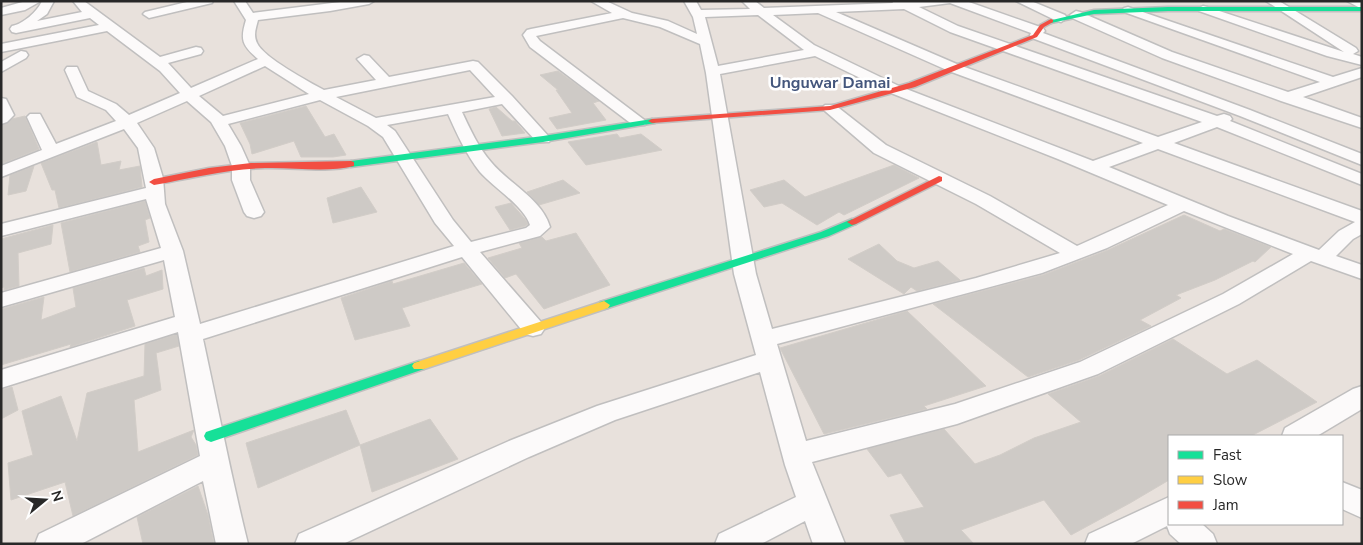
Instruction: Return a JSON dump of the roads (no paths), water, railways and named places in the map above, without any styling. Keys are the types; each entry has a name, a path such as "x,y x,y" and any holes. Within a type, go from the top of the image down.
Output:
{"street":[{"path":"149,14 208,1"},
{"path":"239,1 252,20 248,34 251,46 282,72 374,123 389,134 445,223 532,328"},
{"path":"251,17 330,8 369,1"},
{"path":"596,1 625,14 664,24 705,42"},
{"path":"694,9 738,1"},
{"path":"747,1 796,40 816,52 896,90 1362,273"},
{"path":"694,9 758,11 945,1"},
{"path":"954,1 1244,112 1362,160"},
{"path":"1021,1 1062,18"},
{"path":"1,37 35,19 43,3"},
{"path":"1,12 43,3 72,3 92,14 134,43 158,62 188,94 219,122 233,146 241,166 241,180 254,212"},
{"path":"901,4 954,29 1218,122 1362,180"},
{"path":"1274,4 1362,60"},
{"path":"1,230 206,170 266,165 324,167 543,138 638,122 830,108 896,90 1006,48 1037,33 1046,23 1076,15 1128,10 1203,9 1274,4 1356,6 1362,15"},
{"path":"694,9 705,42 721,115 727,168 742,259 796,455 829,544"},
{"path":"818,9 954,68 1362,218"},
{"path":"1203,9 1332,53 1362,60"},
{"path":"1128,10 1334,82"},
{"path":"16,29 92,14"},
{"path":"625,14 528,35 535,44 638,122"},
{"path":"1076,15 1163,53 1362,123"},
{"path":"1,48 109,27"},
{"path":"1163,53 1210,40"},
{"path":"158,62 196,51"},
{"path":"712,71 816,52"},
{"path":"1,68 21,56"},
{"path":"364,59 386,82"},
{"path":"1,172 127,122 267,60"},
{"path":"219,122 322,95 464,65 473,65 543,138"},
{"path":"72,70 82,94 107,104 136,131 146,148 155,186 156,204 173,251 232,544"},
{"path":"1093,167 1244,112 1362,72"},
{"path":"374,123 507,99"},
{"path":"1,102 6,115 1,119"},
{"path":"830,108 880,149 983,200 1075,253"},
{"path":"1,379 189,328 466,248 534,232 540,227 540,223 523,203 481,164 452,109"},
{"path":"35,117 52,152"},
{"path":"50,544 213,449 532,328 742,259 825,234 862,218 939,179"},
{"path":"310,544 519,449 766,349 1014,275 1138,228 1184,204"},
{"path":"796,455 957,414 1090,368 1316,256 1362,226"},
{"path":"1,300 173,251"},
{"path":"1297,435 1362,396"},
{"path":"1343,495 1362,505"},
{"path":"730,544 813,503"},
{"path":"1100,544 1168,516"},
{"path":"1183,525 1202,544"}],"district":[{"name":"Unguwar Damai","path":"830,83"}]}
